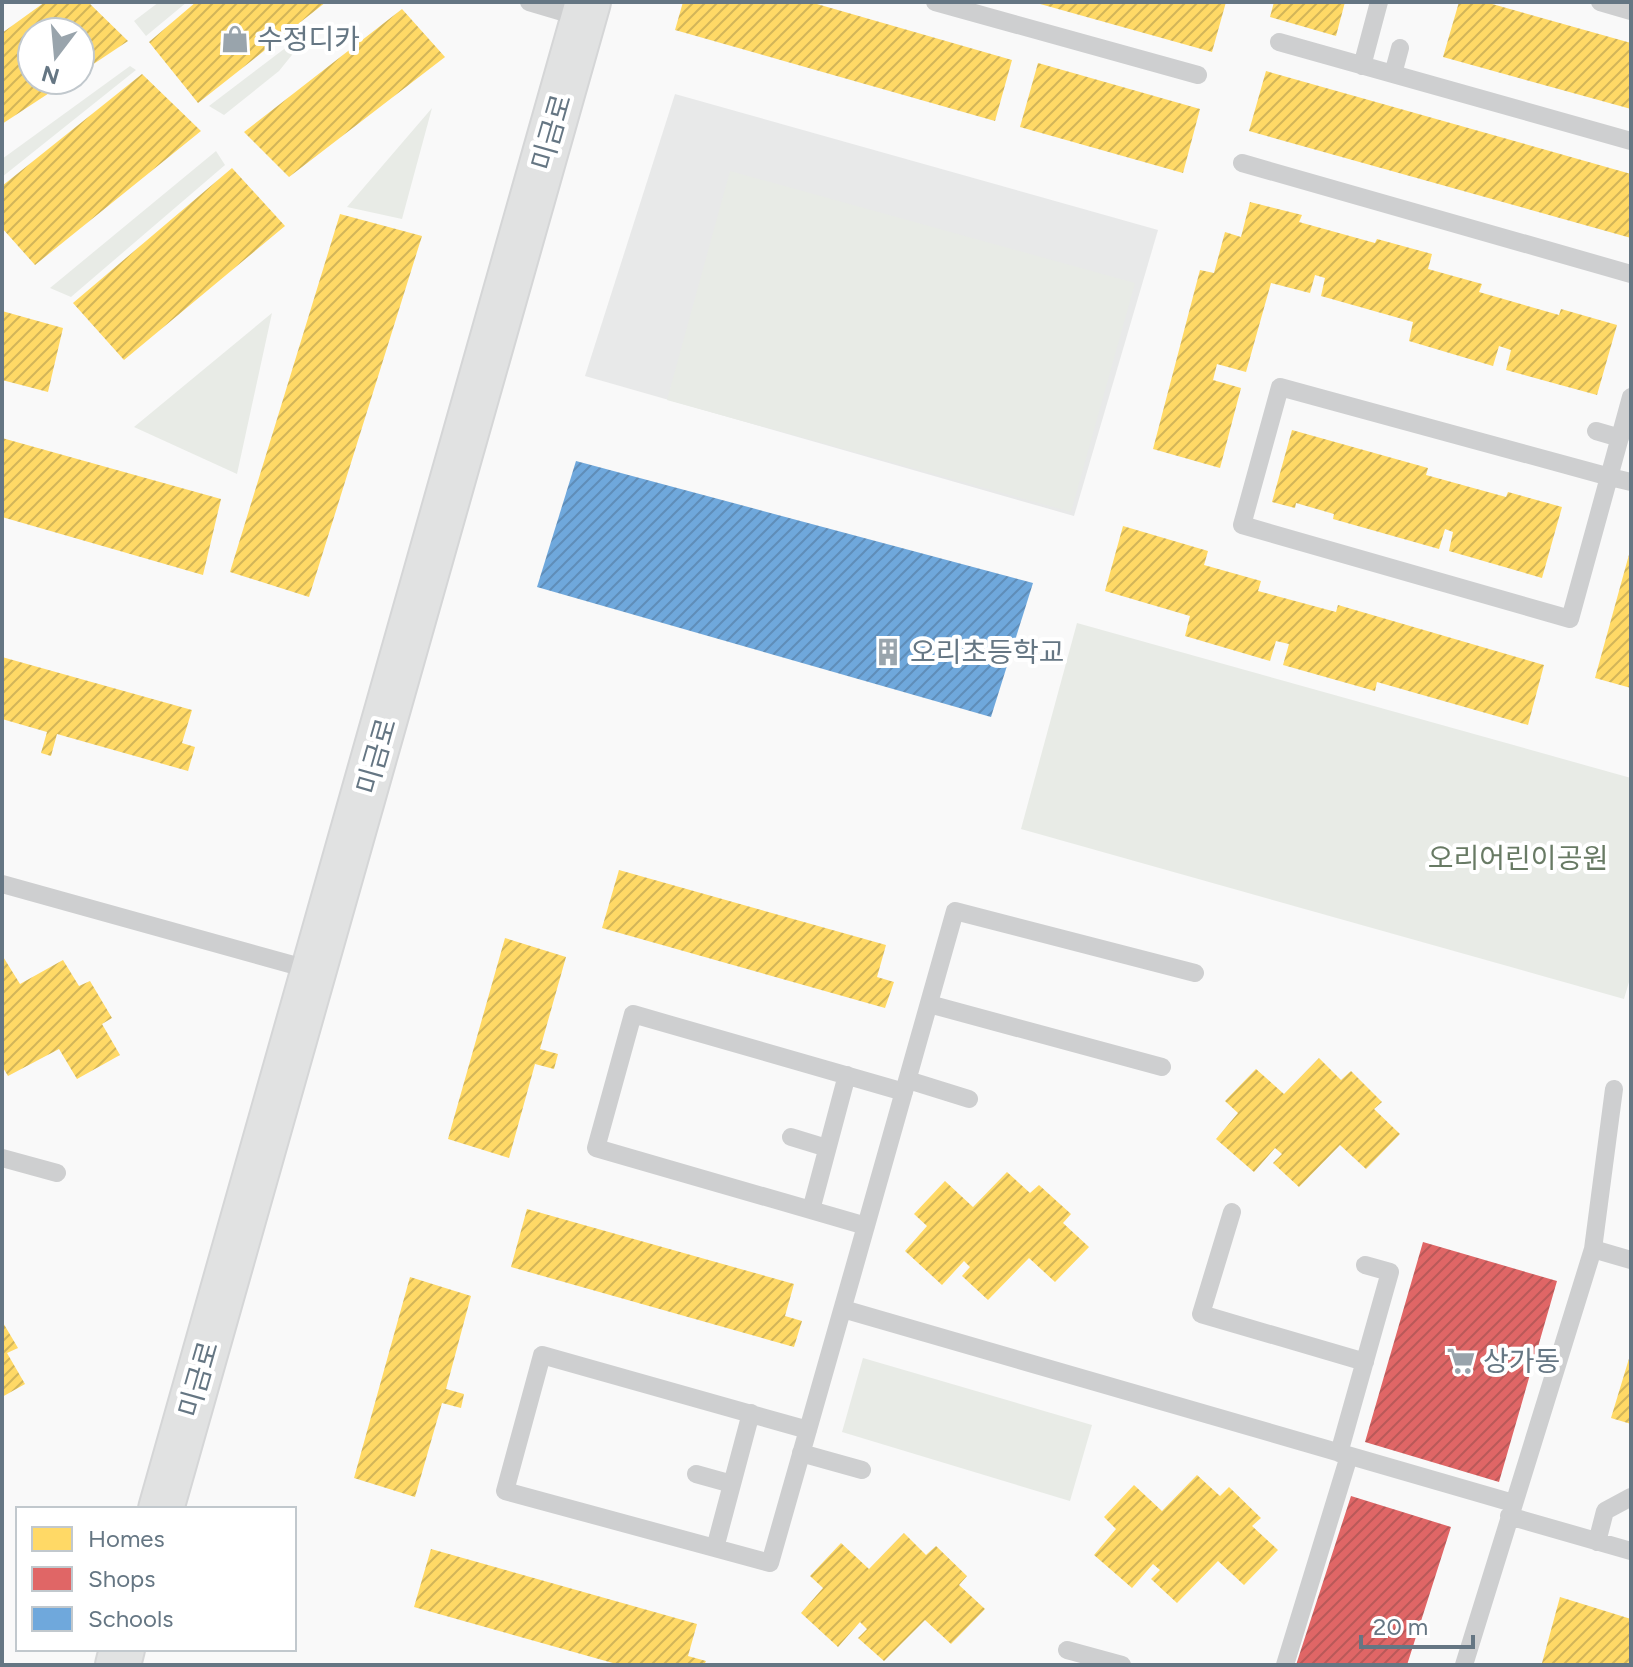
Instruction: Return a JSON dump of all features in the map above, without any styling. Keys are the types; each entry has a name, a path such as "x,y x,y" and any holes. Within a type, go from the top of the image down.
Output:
{"main road":[{"name":"미금로","path":"162,1507 586,10"}],"lane":[{"path":"529,2 586,10"},
{"path":"935,2 1198,75"},
{"path":"1362,66 1379,2"},
{"path":"1600,2 1631,11"},
{"path":"1279,42 1631,141"},
{"path":"1393,74 1400,48"},
{"path":"1242,163 1631,274"},
{"path":"1631,397 1610,477 1570,619 1242,525 1280,387 1610,477 1631,482"},
{"path":"1596,431 1620,438"},
{"path":"2,884 315,971"},
{"path":"808,1430 542,1355 505,1491 770,1563 843,1309 955,911 1195,973"},
{"path":"929,1004 1162,1067"},
{"path":"866,1226 596,1148 633,1014 847,1075 969,1099"},
{"path":"811,1210 847,1075"},
{"path":"1464,1665 1593,1249 1614,1089"},
{"path":"791,1137 827,1148"},
{"path":"2,1158 57,1173"},
{"path":"1232,1212 1201,1314 1365,1362"},
{"path":"1593,1249 1631,1260"},
{"path":"1285,1665 1344,1454 1390,1272 1365,1265"},
{"path":"843,1309 1344,1454 1631,1551"},
{"path":"715,1548 751,1413"},
{"path":"801,1453 862,1470"},
{"path":"696,1474 732,1484"},
{"path":"1597,1542 1605,1511 1631,1497"},
{"path":"1067,1650 1122,1665"}],"shaded area":[{"path":"675,94 1158,230 1074,516 585,376"}],"green space":[{"path":"159,2 187,2 146,36 134,21"},
{"path":"317,24 279,71 224,115 209,106"},
{"path":"130,66 136,70 2,177 2,159 89,96 96,96 96,91"},
{"path":"432,108 402,219 347,207"},
{"path":"216,151 225,165 71,297 50,288"},
{"path":"730,171 1135,283 1071,512 667,400"},
{"path":"272,313 237,474 134,427"},
{"name":"오리어린이공원","path":"1077,623 1631,778 1631,975 1624,999 1021,829"},
{"path":"863,1358 1092,1425 1070,1501 842,1432"}],"building: Homes":[{"path":"45,2 88,2 128,41 96,62 96,16 26,16"},
{"path":"196,2 326,2 198,103 149,42"},
{"path":"683,2 810,2 1012,60 995,121 675,30"},
{"path":"1033,2 1226,2 1212,52"},
{"path":"1274,2 1345,2 1336,36 1270,17"},
{"path":"1459,2 1485,2 1631,43 1631,109 1443,57"},
{"path":"402,9 445,57 289,177 244,132"},
{"path":"16,23 16,96 45,96 2,124 2,33"},
{"path":"1038,63 1200,109 1183,173 1020,127"},
{"path":"1266,71 1631,174 1631,238 1249,131"},
{"path":"142,74 201,131 35,265 2,228 2,186"},
{"path":"232,168 285,226 124,360 73,303"},
{"path":"1250,202 1302,215 1299,222 1375,243 1377,239 1432,254 1428,269 1482,284 1479,292 1559,315 1561,309 1617,325 1597,395 1506,370 1511,350 1499,346 1493,366 1409,341 1413,322 1321,296 1325,278 1315,275 1310,293 1271,283 1246,372 1217,364 1213,380 1241,388 1220,468 1153,449 1200,270 1214,273 1225,232 1241,237"},
{"path":"340,214 422,236 309,597 230,572"},
{"path":"2,311 63,328 48,392 2,380"},
{"path":"1292,430 1428,468 1426,475 1506,497 1508,492 1562,507 1542,578 1449,551 1453,532 1445,529 1439,549 1333,519 1334,514 1296,503 1295,508 1272,502"},
{"path":"2,438 221,499 203,575 2,517"},
{"path":"1123,526 1208,551 1204,565 1261,581 1258,591 1336,612 1338,605 1544,665 1528,725 1377,682 1375,691 1283,665 1289,644 1276,641 1270,661 1185,636 1190,616 1105,591"},
{"path":"1631,551 1631,688 1595,678"},
{"path":"2,657 192,710 182,743 195,747 188,771 57,734 51,756 41,753 47,732 2,719"},
{"path":"619,870 886,945 877,977 894,982 885,1008 602,928"},
{"path":"505,938 566,957 540,1049 558,1054 554,1069 535,1064 509,1158 448,1139"},
{"path":"2,955 20,984 63,960 79,986 90,981 112,1018 102,1024 120,1055 77,1079 59,1049 8,1076 2,1066"},
{"path":"1319,1058 1341,1080 1351,1071 1382,1102 1374,1109 1400,1134 1366,1169 1340,1145 1299,1187 1273,1163 1282,1154 1275,1148 1254,1172 1216,1139 1238,1113 1225,1101 1256,1069 1284,1094"},
{"path":"1007,1172 1030,1193 1039,1185 1071,1214 1063,1223 1089,1247 1055,1282 1029,1258 988,1300 962,1276 970,1267 964,1261 942,1285 905,1251 927,1226 914,1214 945,1181 973,1207"},
{"path":"527,1209 794,1284 785,1316 802,1321 794,1347 511,1267"},
{"path":"410,1277 471,1296 446,1389 464,1394 461,1408 442,1403 415,1497 354,1478"},
{"path":"2,1321 18,1348 7,1353 25,1384 2,1397"},
{"path":"1631,1352 1631,1424 1611,1418"},
{"path":"1197,1475 1220,1496 1229,1487 1261,1518 1252,1526 1278,1550 1244,1585 1218,1561 1177,1603 1151,1579 1160,1570 1153,1564 1132,1588 1094,1555 1116,1529 1104,1517 1134,1485 1162,1511"},
{"path":"904,1533 926,1555 936,1546 967,1576 959,1585 985,1609 951,1644 925,1620 884,1661 858,1638 867,1629 860,1622 838,1647 801,1613 823,1588 810,1576 841,1543 869,1569"},
{"path":"431,1549 697,1624 688,1656 706,1661 704,1665 620,1665 414,1607"},
{"path":"1560,1597 1631,1619 1631,1665 1542,1663"}],"building: Shops":[{"name":"상가동","path":"1423,1242 1557,1281 1499,1482 1365,1442"},
{"path":"1351,1496 1451,1527 1407,1665 1296,1665"}],"building: Schools":[{"name":"오리초등학교","path":"576,461 1033,583 991,717 537,587"}],"place":[{"name":"수정디카","path":"235,39"},
{"name":"오리초등학교","path":"888,652"},
{"name":"상가동","path":"1461,1361"}]}
